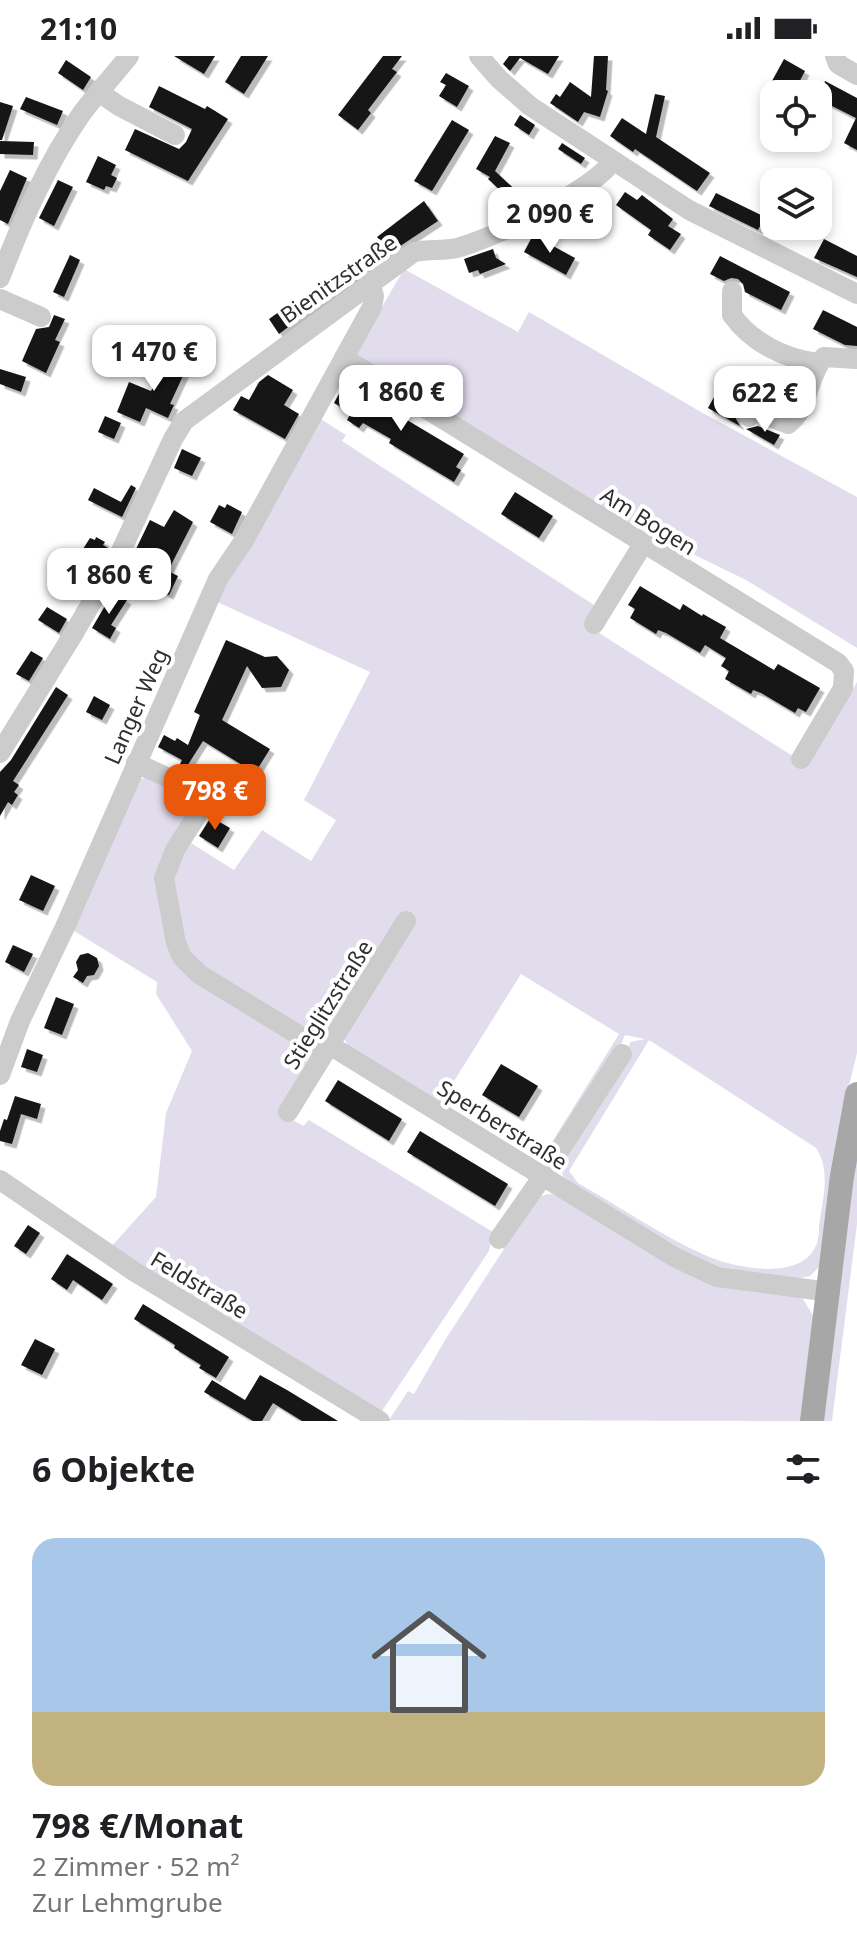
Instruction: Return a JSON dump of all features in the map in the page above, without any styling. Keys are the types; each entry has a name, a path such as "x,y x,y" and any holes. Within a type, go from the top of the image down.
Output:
{"main road":[{"path":"812,1421 842,1176 857,1094"}],"street":[{"path":"0,278 15,239 71,130 129,56"},
{"path":"479,56 499,79 530,106 689,210 857,294"},
{"path":"835,56 838,64 857,75"},
{"path":"99,92 175,135"},
{"name":"Bienitzstraße","path":"0,753 121,551 184,421 414,252 461,247 528,217 595,179 613,161"},
{"name":"Langer Weg","path":"0,1075 20,1021 45,973 218,579 243,542 372,307 374,296 370,282"},
{"path":"732,291 732,315 762,344 799,361 819,363"},
{"path":"0,299 41,317"},
{"path":"749,417 752,410 788,424 794,419 824,357 857,359"},
{"name":"Am Bogen","path":"344,358 838,663 844,671 843,688 801,759"},
{"path":"594,624 643,544"},
{"name":"Sperberstraße","path":"136,763 192,789 201,805 175,850 164,878 176,943 182,957 199,974 315,1045 336,1049 701,1271 741,1282 830,1292"},
{"name":"Stieglitzstraße","path":"288,1112 406,921"},
{"path":"499,1239 622,1054"},
{"name":"Feldstraße","path":"0,1180 135,1272 380,1421"}],"shaded area":[{"path":"404,269 518,332 529,312 701,412 857,497 857,648 746,580 629,523 354,355"},
{"path":"316,416 346,435 342,441 597,607 599,633 807,765 857,682 857,1053 819,1267 810,1276 790,1280 700,1264 566,1182 559,1167 627,1055 630,1042 645,1039 625,1035 617,1054 551,1157 544,1155 619,1034 521,974 441,1102 349,1047 343,1037 325,1042 194,965 169,891 186,840 234,870 262,830 311,861 336,820 304,800 370,672 215,601","holes":["649,1040 816,1148 825,1175 817,1243 810,1255 799,1263 770,1269 739,1266 696,1251 578,1183 569,1171"]},
{"path":"146,777 181,792 191,811 163,862 174,951 317,1055 280,1112 303,1126 309,1120 493,1232 489,1251 380,1414 110,1248 156,1197 166,1113 192,1051 156,994 157,982 71,929 137,781"},
{"path":"857,1136 857,1224 832,1421 821,1421"},
{"path":"558,1195 670,1262 803,1299 816,1320 803,1421 389,1420 408,1391 414,1394 504,1249 499,1245 538,1197"}],"building":[{"path":"174,56 215,56 204,74"},
{"path":"241,56 268,56 244,94 225,82"},
{"path":"383,56 402,56 392,69 397,72 368,110 371,113 358,130 338,115"},
{"path":"509,56 559,56 548,74 520,58 510,71 503,64"},
{"path":"594,56 608,56 608,91 600,117 584,112 578,122 550,103 556,94 560,97 570,82 591,97"},
{"path":"784,59 805,71 800,80 773,80"},
{"path":"66,60 91,77 83,90 58,73"},
{"path":"446,73 469,86 457,107 439,96 446,85 440,82"},
{"path":"832,85 857,98 857,150 844,143 856,118 832,106"},
{"path":"159,86 205,109 207,106 228,119 188,181 125,150 135,129 179,149 186,142 192,129 149,107"},
{"path":"655,94 665,96 656,137 710,173 697,191 610,136 622,118 646,134"},
{"path":"26,97 63,111 57,125 20,109"},
{"path":"0,102 13,106 2,140 0,140"},
{"path":"520,115 535,125 529,135 514,125"},
{"path":"452,120 469,130 432,191 414,181"},
{"path":"495,136 510,143 495,171 523,197 516,205 488,179 490,177 476,169"},
{"path":"0,141 34,142 33,155 0,154"},
{"path":"562,143 585,158 581,164 558,149"},
{"path":"98,156 116,165 111,175 117,178 112,188 106,186 104,190 86,182"},
{"path":"10,170 27,178 8,224 0,220 0,191"},
{"path":"58,180 73,187 54,226 39,218"},
{"path":"625,192 637,200 642,195 673,219 668,226 681,234 670,250 648,235 651,230 616,205"},
{"path":"716,193 760,215 760,226 758,230 709,206"},
{"path":"424,201 438,221 361,272 279,334 269,319 283,309 286,313 317,290 380,241 377,237"},
{"path":"533,235 575,258 566,275 524,252"},
{"path":"826,240 857,256 857,277 814,258"},
{"path":"493,249 496,258 506,264 480,274 478,270 469,273 464,259"},
{"path":"70,255 80,260 64,297 53,292"},
{"path":"720,256 790,292 781,310 745,292 738,279 724,281 710,274"},
{"path":"823,310 857,327 857,346 845,345 813,329"},
{"path":"54,315 65,319 55,340 60,342 46,373 22,361 36,329 49,327"},
{"path":"167,356 188,365 170,404 174,405 168,418 146,408 140,422 117,412 129,382 151,391"},
{"path":"0,369 26,377 21,392 0,384"},
{"path":"268,375 293,390 284,405 299,414 285,439 233,410 241,396 249,400 259,382"},
{"path":"345,383 464,454 456,467 461,470 454,482 389,443 391,439 363,423 359,428 347,420 351,413 334,403"},
{"path":"714,397 738,410 736,419 740,426 708,408"},
{"path":"105,416 121,423 114,439 98,432"},
{"path":"758,426 780,435 774,445 746,429"},
{"path":"182,449 201,458 192,476 174,468"},
{"path":"131,485 136,488 122,517 88,500 94,488 121,502"},
{"path":"515,492 553,516 539,538 501,514"},
{"path":"227,504 242,512 232,534 210,522 219,505 225,508"},
{"path":"174,510 193,522 168,571 178,576 169,595 144,583 156,559 136,549 150,520 164,527"},
{"path":"96,537 108,548 99,563 81,552 90,538 95,540"},
{"path":"640,586 680,610 683,604 726,627 720,638 774,670 778,664 820,688 806,712 798,708 795,713 761,693 753,690 751,694 725,679 729,671 721,666 726,658 705,645 700,653 666,633 658,630 656,634 630,618 635,609 628,605"},
{"path":"113,592 127,600 111,625 116,628 110,639 92,628"},
{"path":"47,607 67,619 59,633 38,620"},
{"path":"226,640 265,657 277,656 289,670 281,687 262,688 247,666 222,720 270,749 255,773 203,741 184,771 178,768 182,760 158,747 164,735 188,745 200,715 194,712"},
{"path":"31,651 43,658 29,681 16,674"},
{"path":"56,687 68,695 13,781 19,785 14,792 18,795 12,805 8,802 0,816 0,772 11,760"},
{"path":"94,696 110,705 102,720 86,712"},
{"path":"211,817 230,828 218,848 199,836"},
{"path":"31,875 55,886 43,911 19,900"},
{"path":"13,945 33,954 24,972 5,962"},
{"path":"88,953 97,958 99,966 94,975 87,976 83,983 73,977 78,970 76,962 80,955"},
{"path":"56,997 74,1004 62,1035 44,1028"},
{"path":"27,1049 43,1055 37,1072 21,1067"},
{"path":"501,1064 538,1086 519,1117 482,1095"},
{"path":"338,1080 402,1119 389,1141 325,1101"},
{"path":"15,1096 41,1104 37,1119 21,1114 12,1144 0,1141 0,1131"},
{"path":"420,1131 508,1184 495,1206 407,1152"},
{"path":"28,1225 40,1233 26,1254 14,1246"},
{"path":"67,1254 113,1284 102,1300 73,1280 67,1290 51,1279"},
{"path":"143,1304 229,1357 216,1378 174,1348 175,1345 134,1319"},
{"path":"35,1339 55,1349 42,1375 21,1365"},
{"path":"260,1375 338,1421 302,1421 273,1403 262,1421 253,1421 204,1392 212,1380 245,1400"}]}
